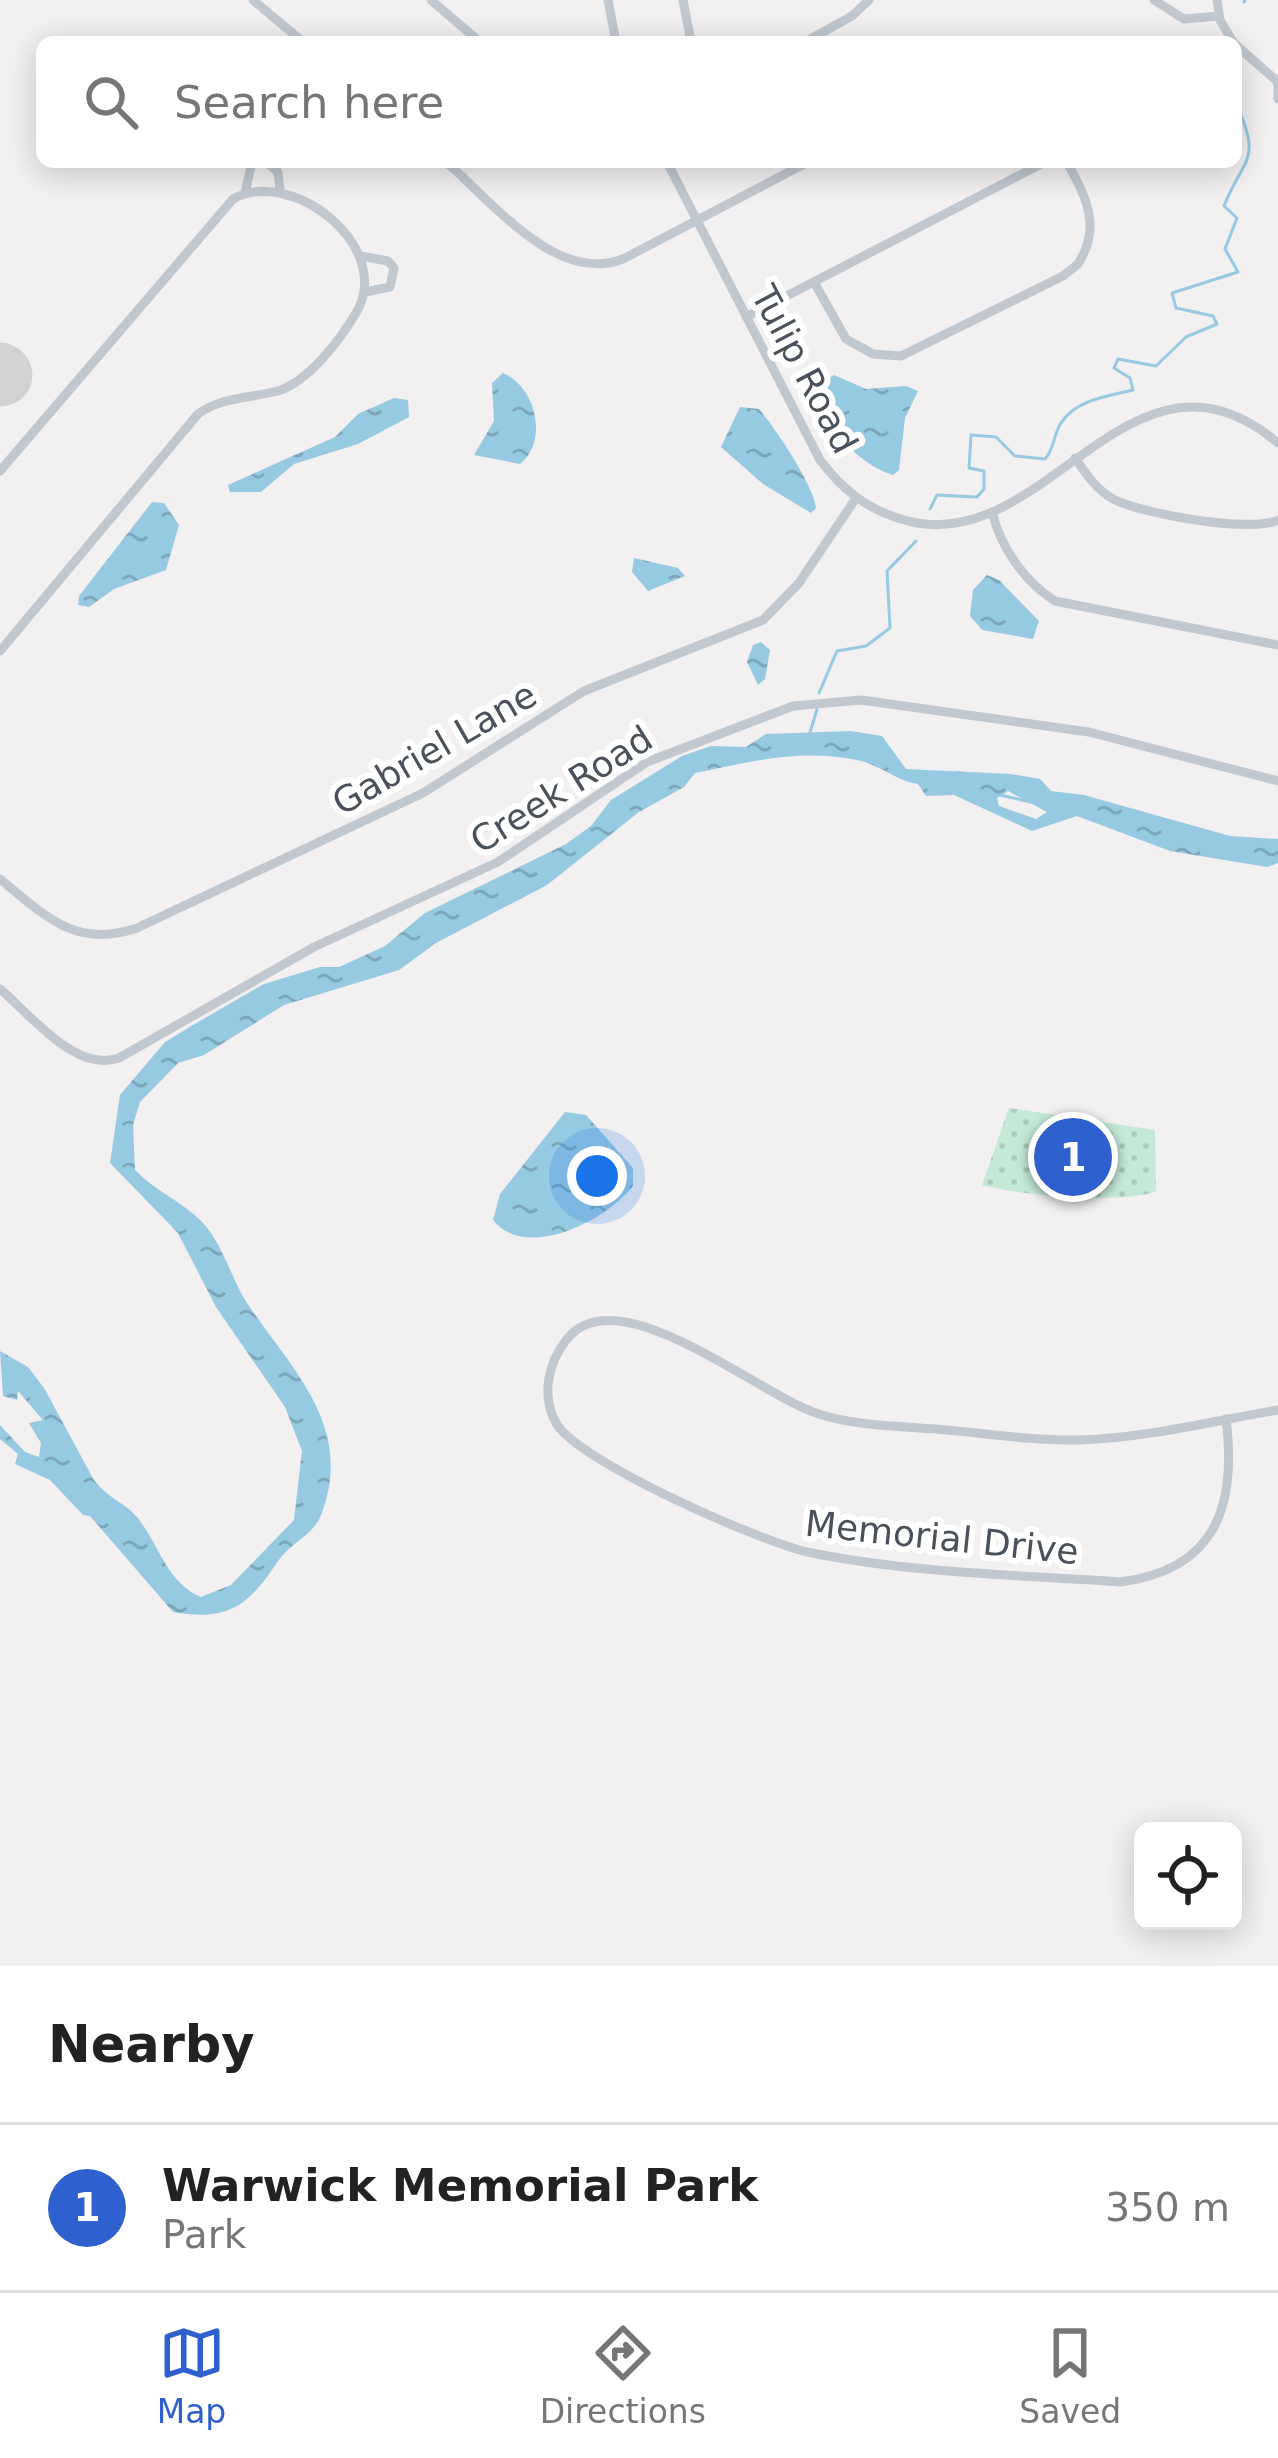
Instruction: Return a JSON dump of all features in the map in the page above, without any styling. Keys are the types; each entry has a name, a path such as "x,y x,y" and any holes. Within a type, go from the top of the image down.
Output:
{"street":[{"path":"253,0 296,36"},
{"path":"430,0 473,36"},
{"path":"608,0 615,36"},
{"path":"683,0 690,36"},
{"path":"816,36 853,16 869,0"},
{"path":"1154,0 1184,19 1219,16"},
{"path":"1217,0 1230,36"},
{"path":"1242,51 1278,83 1278,99"},
{"path":"245,193 251,168"},
{"path":"273,168 280,190"},
{"path":"453,168 551,251 576,263 613,263 796,168"},
{"name":"Tulip Road","path":"670,168 820,460 856,498 924,524 964,522 1019,500 1120,425 1172,410 1229,416 1278,443"},
{"path":"746,317 1033,168"},
{"path":"814,282 840,332 855,346 891,356 924,349 1078,263 1089,239 1091,215 1070,168"},
{"path":"0,471 214,218 245,193 280,190 310,205 361,256 388,261 394,268 389,287 365,292"},
{"path":"0,651 198,414 294,384 349,323 365,292 361,256"},
{"path":"1075,458 1095,486 1117,501 1241,526 1278,520"},
{"name":"Gabriel Lane","path":"0,879 60,929 111,937 137,928 423,793 584,692 763,620 800,583 856,498"},
{"path":"992,512 1003,545 1031,581 1055,601 1278,645"},
{"name":"Creek Road","path":"0,989 81,1057 107,1062 119,1058 264,973 498,862 647,762 813,702 861,700 1089,732 1278,781"},
{"name":"Memorial Drive","path":"1226,1419 1228,1492 1220,1518 1202,1546 1178,1566 1150,1578 1120,1582 882,1563 813,1554 751,1536 579,1445 556,1422 546,1386 568,1338 582,1324 616,1317 650,1327 779,1398 862,1424 1080,1440 1278,1411"}],"green space":[{"path":"1009,1108 1155,1130 1156,1191 1070,1197 982,1185"}],"water":[{"path":"503,373 524,390 535,415 534,442 520,464 474,455 494,421 492,383"},
{"path":"834,375 866,389 906,386 918,391 905,418 899,470 893,475 866,461 832,425 823,395 824,381"},
{"path":"394,398 408,400 409,417 358,444 294,464 261,492 230,492 228,485 335,437 358,414"},
{"path":"740,407 759,409 784,443 813,498 816,508 811,513 763,484 721,447"},
{"path":"152,502 164,503 179,525 166,570 114,589 89,607 78,605 79,596"},
{"path":"634,558 678,568 685,576 648,591 632,572"},
{"path":"987,575 999,580 1039,621 1033,639 982,630 970,616 973,590"},
{"path":"761,642 770,650 765,679 758,685 747,662 753,645"},
{"path":"851,731 882,736 906,769 1040,779 1051,791 1084,795 1230,836 1278,839 1278,863 1267,867 1170,851 1077,816 1032,831 954,795 926,796 918,784 857,760 815,755 756,761 695,773 684,787 639,812 547,885 436,943 399,970 284,1005 204,1055 178,1063 140,1102 133,1125 135,1170 193,1213 214,1237 245,1300 313,1399 330,1453 330,1483 317,1522 283,1554 247,1599 223,1612 173,1612 90,1516 83,1515 50,1480 15,1464 18,1454 0,1439 0,1425 25,1452 39,1457 41,1443 29,1423 43,1420 18,1391 17,1400 3,1396 0,1351 28,1367 94,1480 137,1517 179,1582 201,1597 231,1585 294,1520 302,1451 285,1407 216,1307 178,1233 110,1163 120,1095 165,1042 264,984 320,967 339,967 385,946 425,913 566,844 591,826 611,800 682,756 711,746 746,747 766,734","holes":["1008,791 1047,812 1036,819 999,806 997,798"]},
{"path":"565,1112 586,1115 633,1168 633,1186 605,1212 566,1231 545,1237 507,1232 493,1220 500,1194"}],"waterway":[{"path":"930,509 937,495 977,497 984,489 984,471 969,468 971,435 996,437 1015,456 1045,459 1067,415 1094,400 1133,390 1130,378 1114,368 1118,359 1156,366 1186,337 1217,324 1213,316 1176,308 1172,293 1238,272 1225,249 1237,218 1224,206 1247,159 1242,118"},
{"path":"819,693 837,651 866,646 890,628 887,571 916,541"},
{"path":"809,736 817,709"},
{"path":"1000,795 1031,802"}],"place":[{"name":"Warwick Memorial Park","path":"1073,1157"}]}
